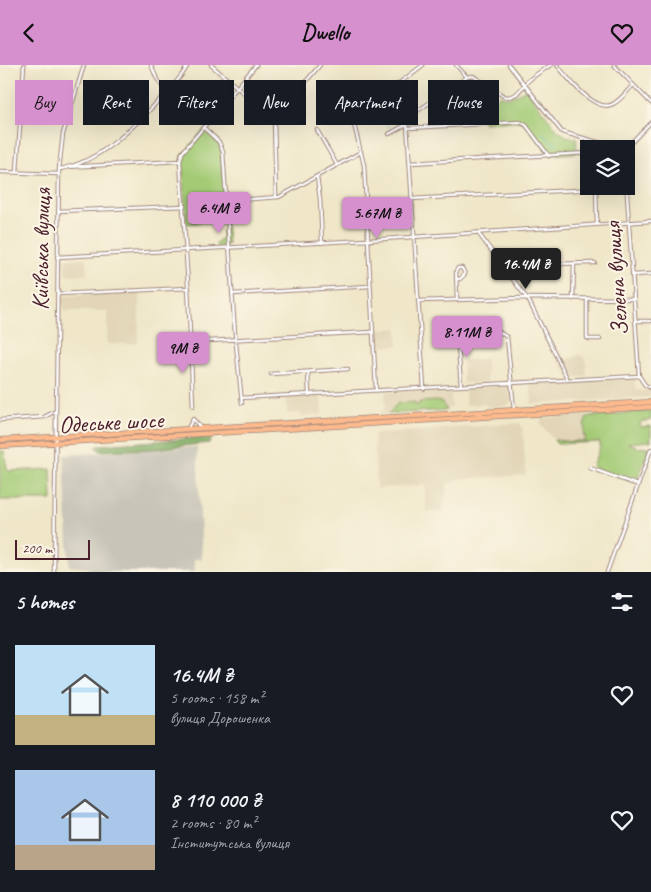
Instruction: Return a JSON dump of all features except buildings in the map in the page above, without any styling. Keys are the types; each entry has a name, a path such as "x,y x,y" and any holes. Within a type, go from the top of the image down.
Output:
{"highway":[{"path":"223,430 651,402"},
{"path":"223,430 651,407"},
{"name":"Одеське шосе","path":"0,446 187,429 223,430"},
{"name":"Одеське шосе","path":"0,440 56,440 223,430"}],"street":[{"path":"16,171 24,65"},
{"name":"Київська вулиця","path":"54,572 59,169 63,134 84,65"},
{"path":"151,65 159,82"},
{"path":"178,80 188,65"},
{"path":"211,65 244,94"},
{"path":"193,405 184,206 180,161 182,153 256,65"},
{"path":"306,81 320,65"},
{"path":"403,80 423,65"},
{"path":"456,65 467,77"},
{"path":"509,65 562,133 587,140"},
{"path":"463,80 473,76 505,97 511,97 550,65"},
{"path":"556,65 583,95 606,105 613,104 633,85"},
{"path":"614,65 651,103"},
{"path":"59,169 87,159 122,136 140,121 159,100"},
{"path":"408,128 520,122 526,125 549,156"},
{"path":"633,140 651,122"},
{"path":"274,125 276,197"},
{"path":"354,125 364,165 376,390"},
{"path":"389,134 405,125"},
{"path":"407,125 424,389"},
{"path":"203,127 219,141 222,148 242,403"},
{"path":"317,130 337,165"},
{"path":"226,201 276,197 361,153"},
{"path":"410,163 580,154"},
{"path":"67,167 180,161"},
{"path":"0,172 16,171 59,174"},
{"path":"317,177 322,243"},
{"path":"412,199 580,188"},
{"path":"596,195 597,224"},
{"name":"Зелена вулиця","path":"627,195 639,376"},
{"path":"58,211 184,206"},
{"path":"57,257 322,243 651,221"},
{"path":"478,233 528,299 568,380"},
{"path":"573,299 574,263"},
{"path":"546,264 595,263"},
{"path":"456,279 460,279 466,274 462,268 457,269 456,279 457,299"},
{"path":"632,275 651,274"},
{"path":"232,294 370,286"},
{"path":"57,294 188,288"},
{"path":"418,301 457,299 634,299"},
{"path":"587,299 587,338 600,339"},
{"path":"635,321 651,321"},
{"path":"461,386 458,333 498,331 506,337 514,410"},
{"path":"191,342 373,332"},
{"path":"271,374 348,369"},
{"path":"308,372 309,395"},
{"path":"241,398 639,376 645,385 651,388"},
{"path":"0,420 44,417 56,411"},
{"path":"187,429 194,419 201,429"},
{"path":"607,572 651,449"},
{"path":"590,468 638,485"}],"shaded area":[{"path":"86,258 87,274 65,275 64,259"},
{"path":"140,292 138,343 134,344 107,344 107,311 64,311 64,305 61,305 61,296 107,294 113,297 116,293"},
{"path":"397,328 398,346 376,347 375,330"},
{"path":"580,354 582,357 585,357 587,377 569,377 561,363"},
{"path":"486,359 487,383 463,383 462,360"},
{"path":"635,378 636,390 651,390 651,397 532,404 530,383"},
{"path":"511,385 512,402 507,406 465,405 465,388"},
{"path":"450,389 452,408 379,414 385,408 385,392"},
{"path":"321,396 322,415 301,416 301,413 287,414 286,397"},
{"path":"585,415 587,418 587,443 557,444 540,423 542,418"},
{"path":"520,423 523,430 526,475 458,479 448,484 443,511 439,512 426,512 425,485 377,488 374,434"},
{"path":"197,447 202,559 194,559 195,572 90,572 88,568 69,566 64,455"}],"green space":[{"path":"526,89 557,130 566,136 576,138 577,153 550,155 523,122 499,122 499,96 514,96"},
{"path":"203,130 218,143 221,152 228,244 226,246 217,247 216,243 222,238 225,221 212,222 212,224 209,222 186,224 182,156"},
{"path":"415,402 415,405 419,405 419,402 441,402 447,410 388,414 398,403"},
{"path":"651,411 651,420 640,422 641,427 651,426 651,441 628,443 637,448 650,447 636,483 592,467 600,447 600,442 557,444 554,440 585,441 585,436 583,436 584,425 590,416"},
{"path":"209,437 211,439 209,443 154,449 100,451 96,447 101,445"},
{"path":"0,451 4,451 9,471 51,469 52,500 0,500"}],"waterway":[{"path":"543,133 556,144"}]}
